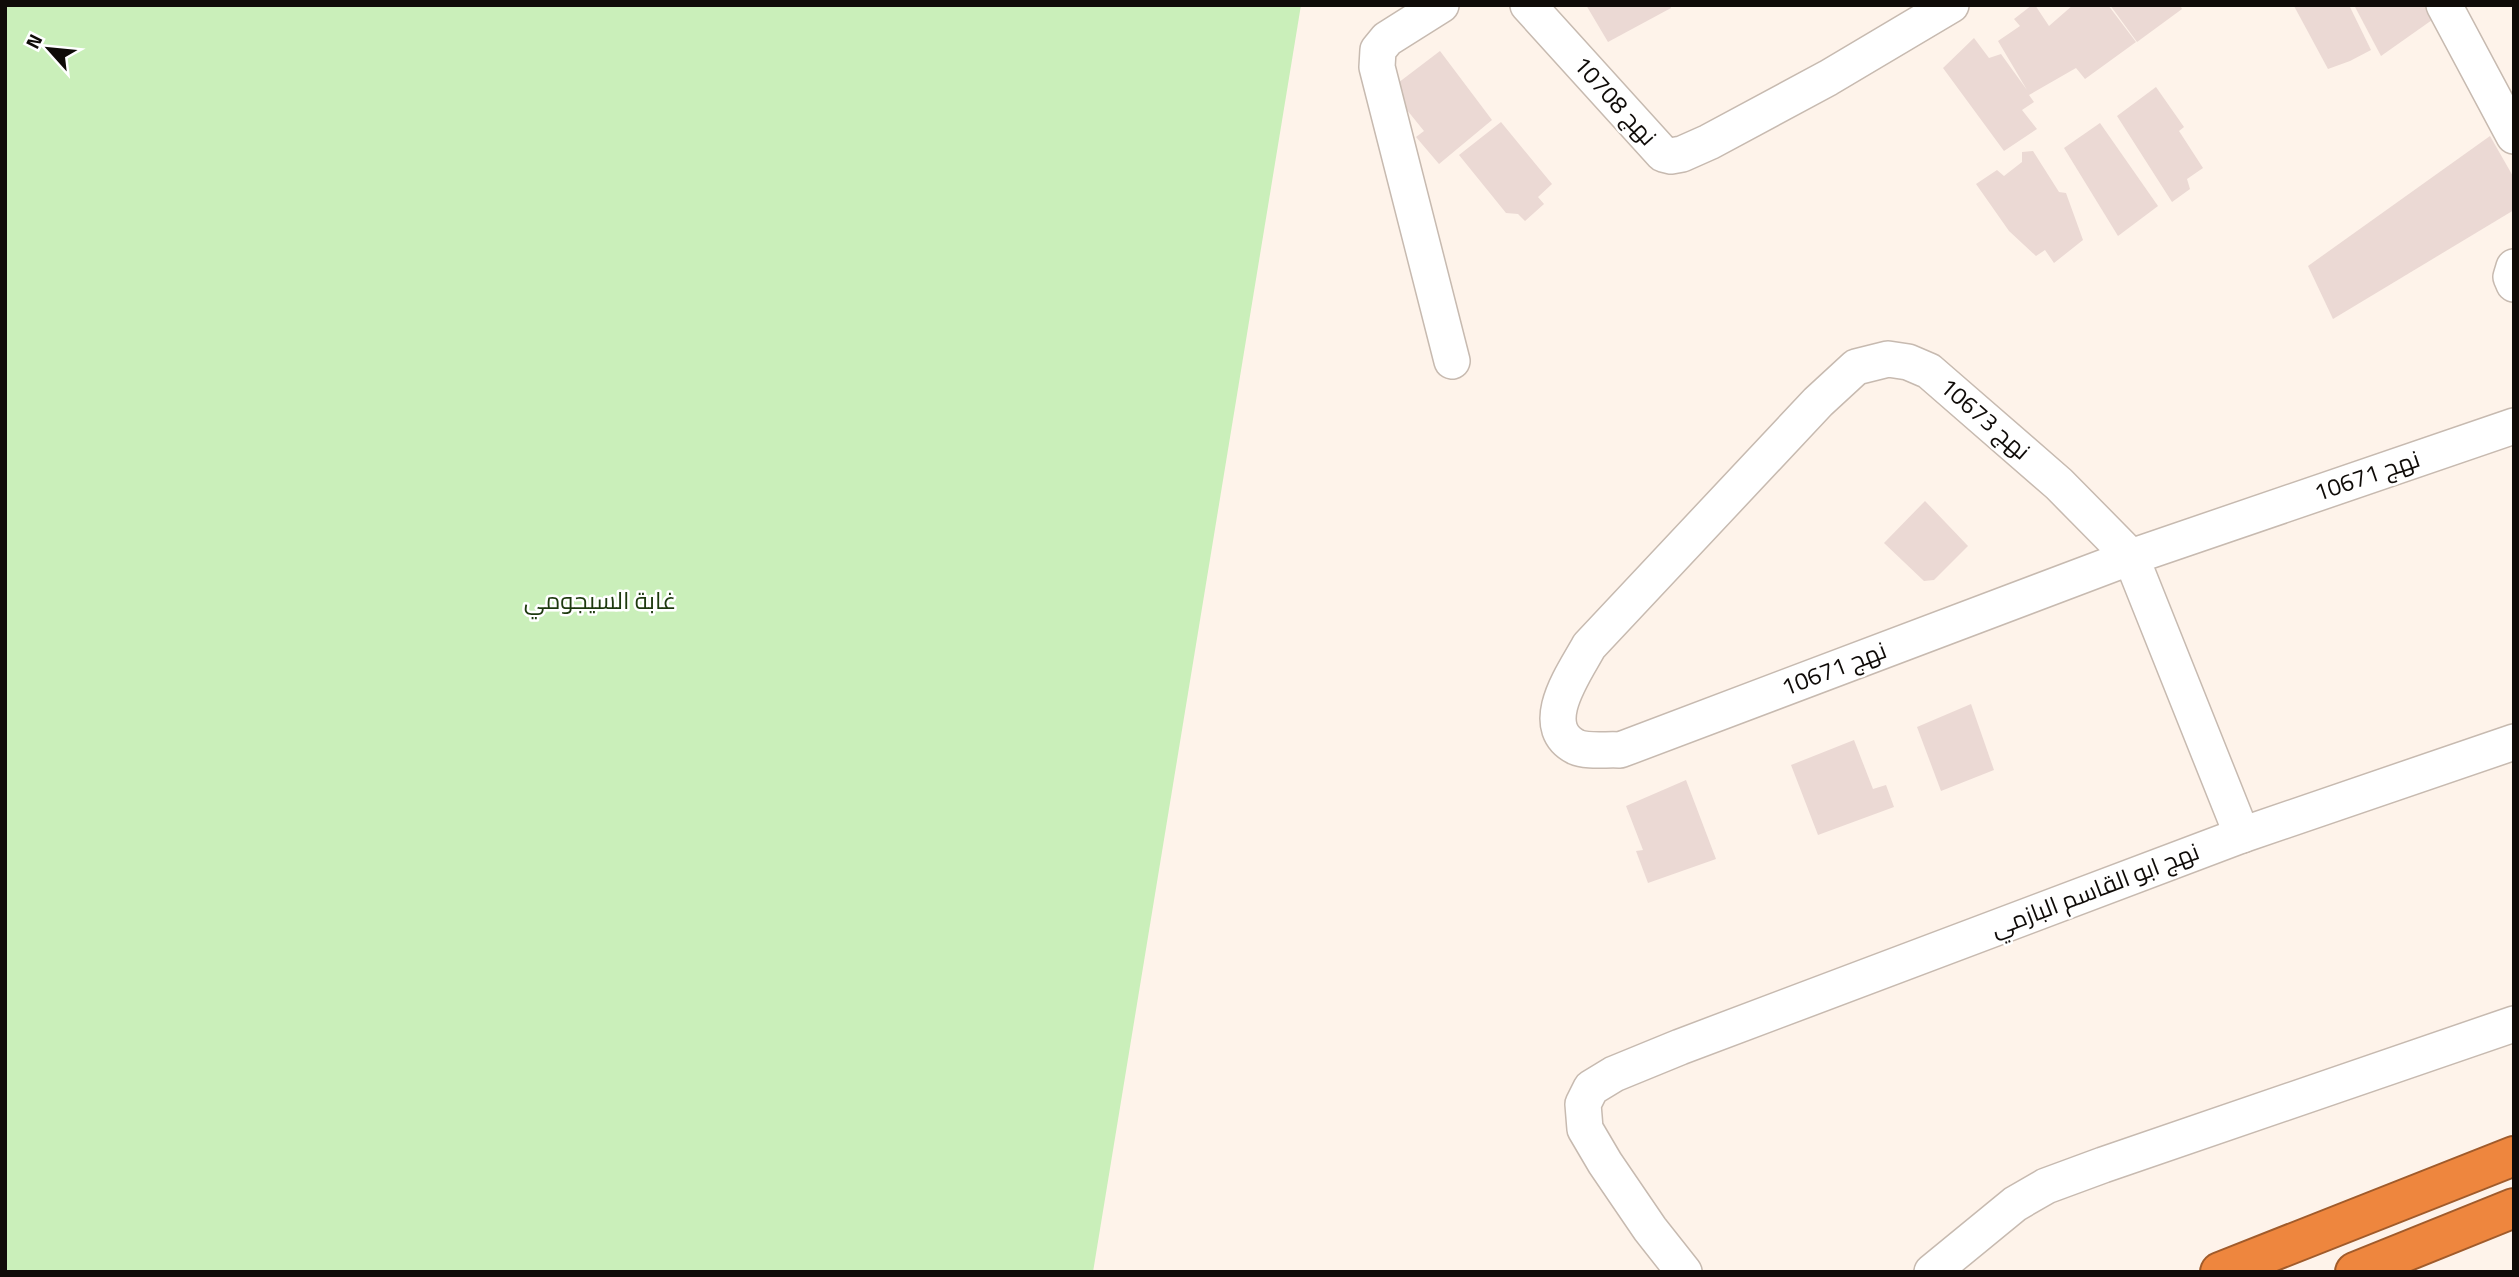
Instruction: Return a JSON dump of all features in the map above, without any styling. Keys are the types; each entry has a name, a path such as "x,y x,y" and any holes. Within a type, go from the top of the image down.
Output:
{"highway":[{"path":"2220,1272 2514,1156"},
{"path":"2355,1272 2514,1209"}],"street":[{"path":"1441,5 1387,39 1378,50 1377,67 1452,361"},
{"name":"نهج 10708","path":"1528,5 1663,154 1671,156 1682,155 1709,142 1828,78 1944,7"},
{"path":"2444,5 2514,136"},
{"path":"2514,267 2511,277 2514,284"},
{"name":"نهج 10673","path":"1818,402 1856,368 1888,359 1908,362 1929,371 2059,484 2132,557"},
{"name":"نهج 10671","path":"1818,402 1589,646 1562,695 1558,717 1563,736 1578,748 1620,750 2132,557 2514,426"},
{"path":"2132,557 2242,835"},
{"name":"نهج ابو القاسم البازمي","path":"1684,1272 1650,1229 1585,1129 1583,1104 1591,1087 1614,1074 1680,1047 2242,835 2514,742"},
{"path":"1932,1272 2015,1204 2046,1186 2514,1024"}],"green space":[{"name":"غابة السيجومي","path":"5,5 1301,5 1093,1272 5,1272"}],"building":[{"path":"1586,5 1670,5 1671,8 1608,42"},
{"path":"2035,5 2049,26 2073,5 2108,5 2136,42 2085,79 2076,68 2029,95 2034,102 2022,110 2037,129 2004,151 1943,68 1974,38 1989,58 2001,54 2027,90 1998,41 2020,26 2014,19"},
{"path":"2110,5 2180,5 2182,9 2137,42"},
{"path":"2349,5 2371,50 2328,69 2294,6"},
{"path":"2354,5 2424,5 2432,20 2381,56"},
{"path":"1440,51 1492,120 1439,164 1416,137 1424,131 1390,89"},
{"path":"2156,87 2184,127 2179,131 2203,168 2187,179 2190,189 2172,202 2117,116"},
{"path":"1501,122 1552,184 1538,197 1544,204 1525,221 1518,214 1506,213 1459,155"},
{"path":"2100,123 2158,206 2118,236 2064,148"},
{"path":"2490,136 2514,178 2514,210 2333,319 2308,266"},
{"path":"2033,151 2059,192 2066,193 2083,240 2054,263 2045,250 2036,256 2009,231 1976,184 1997,170 2004,176 2022,162 2022,152"},
{"path":"1925,501 1968,546 1934,580 1924,581 1884,543"},
{"path":"1971,704 1994,770 1941,791 1917,727"},
{"path":"1854,740 1873,789 1886,785 1894,807 1818,835 1791,765"},
{"path":"1686,780 1716,859 1648,883 1636,851 1643,850 1626,806"}]}
